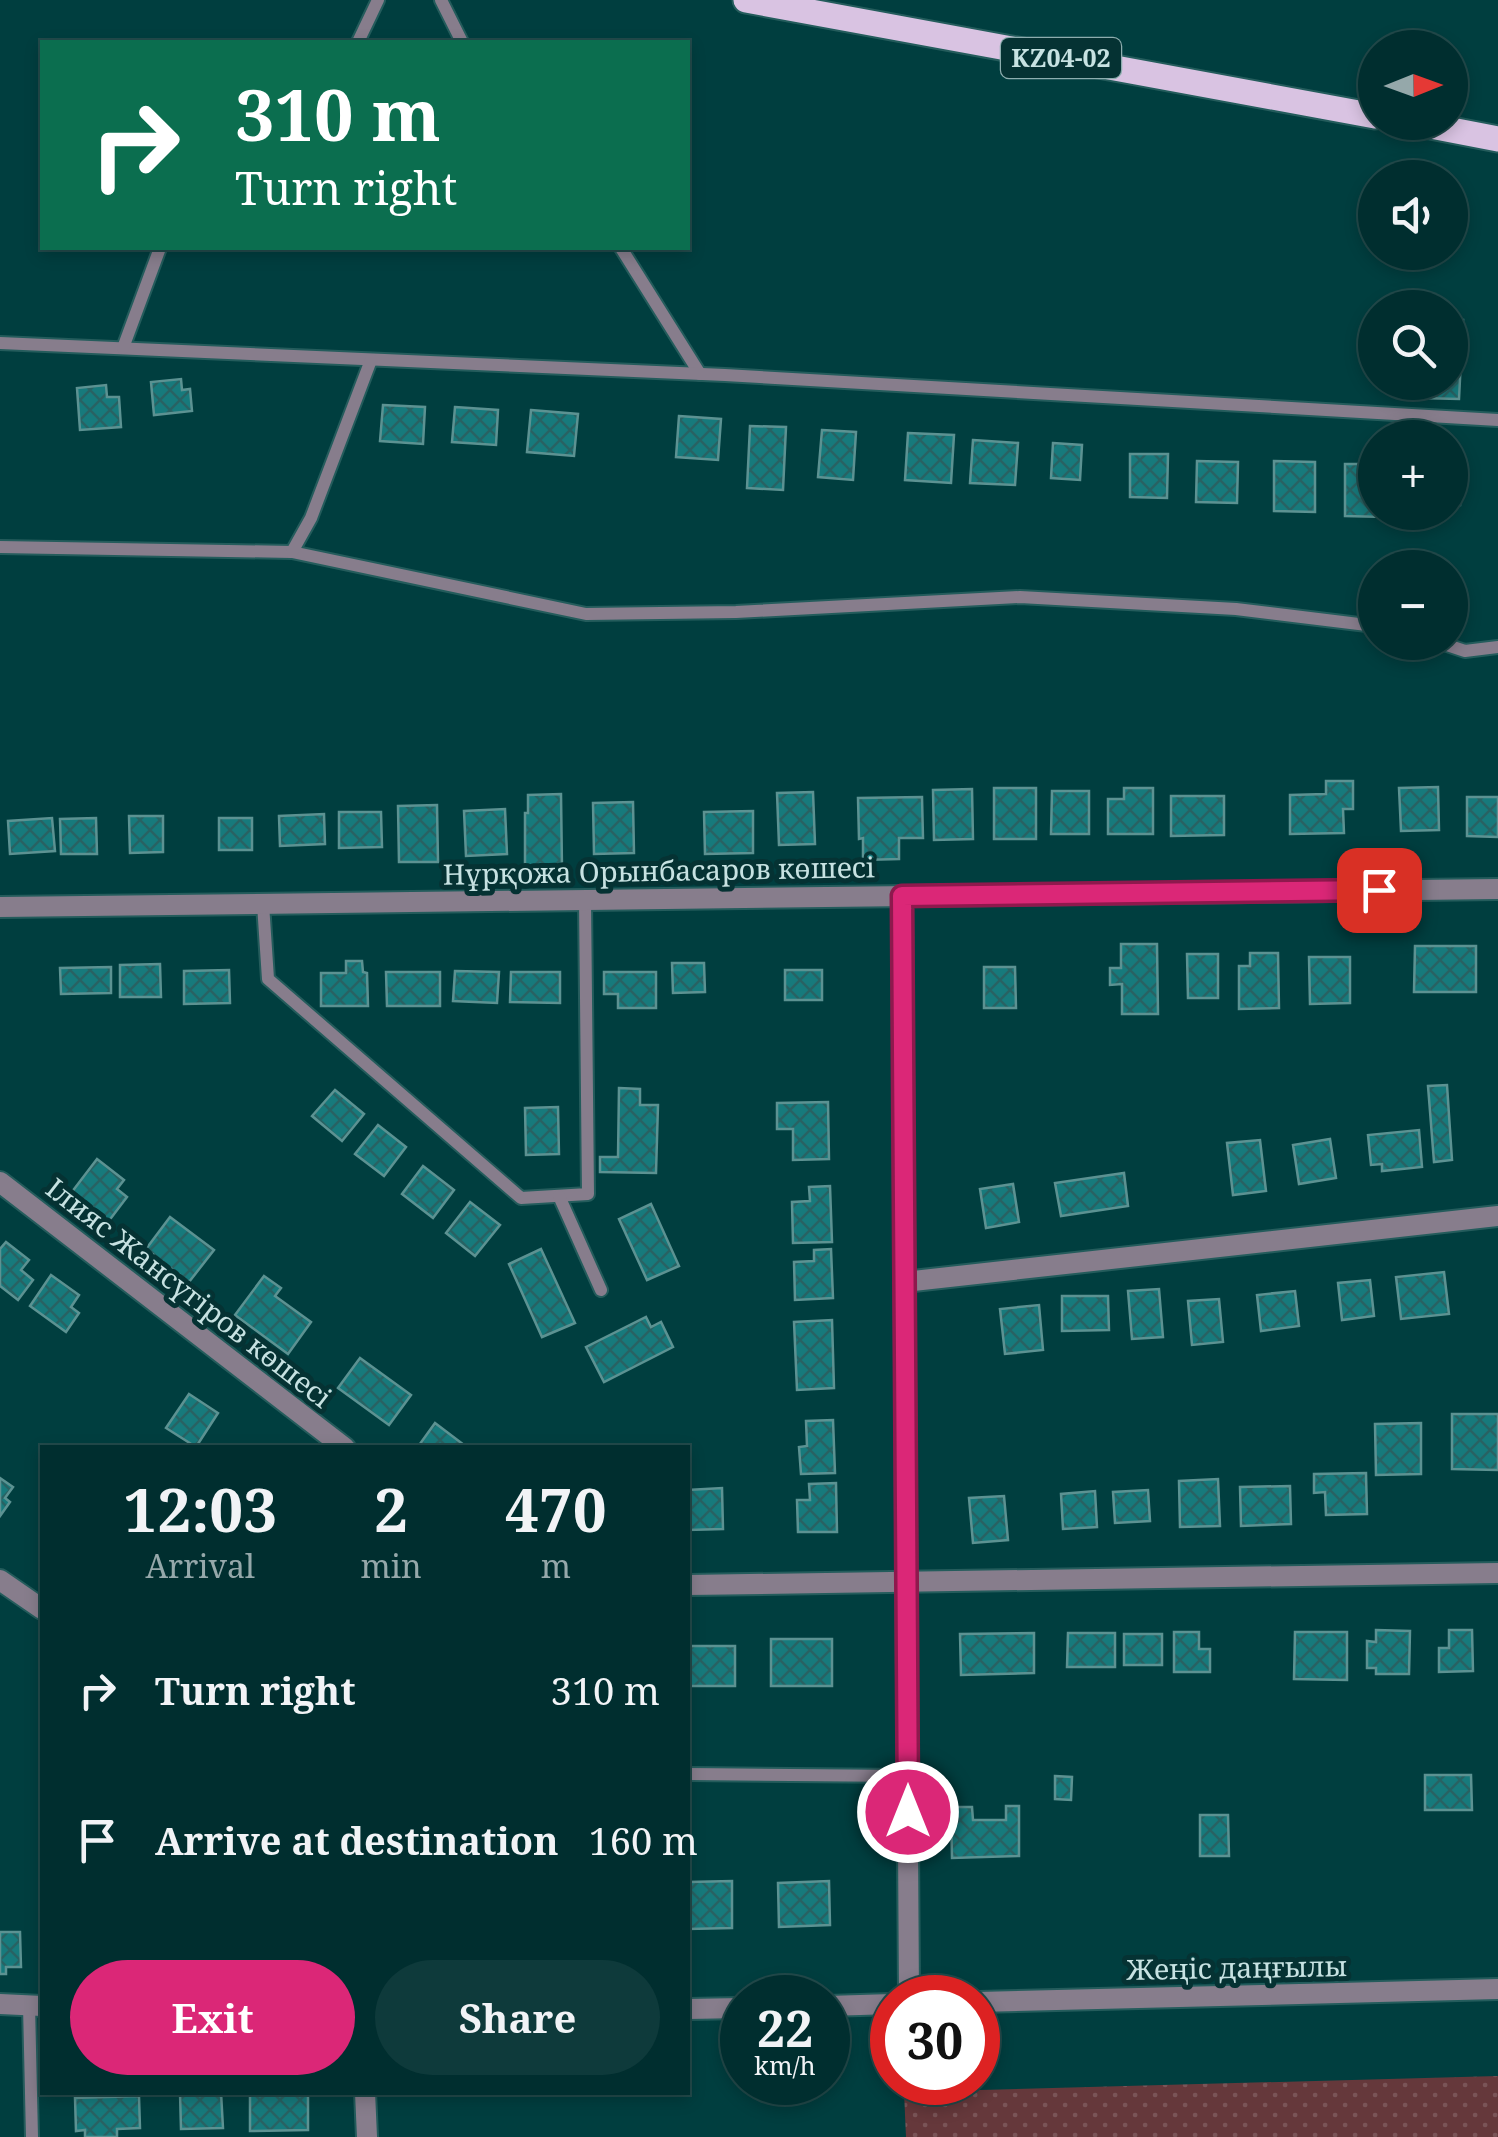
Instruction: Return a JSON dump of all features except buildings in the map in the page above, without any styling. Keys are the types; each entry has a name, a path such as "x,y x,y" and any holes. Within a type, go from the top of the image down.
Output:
{"main road":[{"name":"KZ04-02","path":"746,0 1358,113"},
{"path":"1468,133 1498,139"}],"street":[{"name":"Нұрқожа Орынбасаров көшесі","path":"0,906 1498,889"},
{"path":"902,896 909,1975"},
{"name":"Ілияс Жансүгіров көшесі","path":"0,1182 341,1445"},
{"path":"904,1282 1498,1216"},
{"path":"690,1586 1498,1573"},
{"path":"0,1580 40,1608"},
{"name":"Жеңіс даңғылы","path":"1000,2001 1498,1989"},
{"path":"0,2004 36,2006"},
{"path":"690,2009 720,2008"},
{"path":"365,2095 367,2137"}],"lane":[{"path":"359,40 378,0"},
{"path":"441,0 461,40"},
{"path":"123,348 159,250"},
{"path":"622,250 700,374"},
{"path":"0,343 700,374 1498,420"},
{"path":"292,552 311,518 371,360"},
{"path":"0,547 292,552 586,614 736,612 1020,597 1236,609 1358,624"},
{"path":"1468,651 1498,648"},
{"path":"263,904 268,979 521,1198 588,1194 585,900"},
{"path":"560,1196 601,1290"},
{"path":"690,1774 907,1776"},
{"path":"32,2137 36,2006"}],"shaded area":[{"path":"1498,2076 1498,2137 906,2137 905,2105 1000,2105 1000,2089"}],"route":[{"path":"908,1812 902,896 1379,890"}]}
